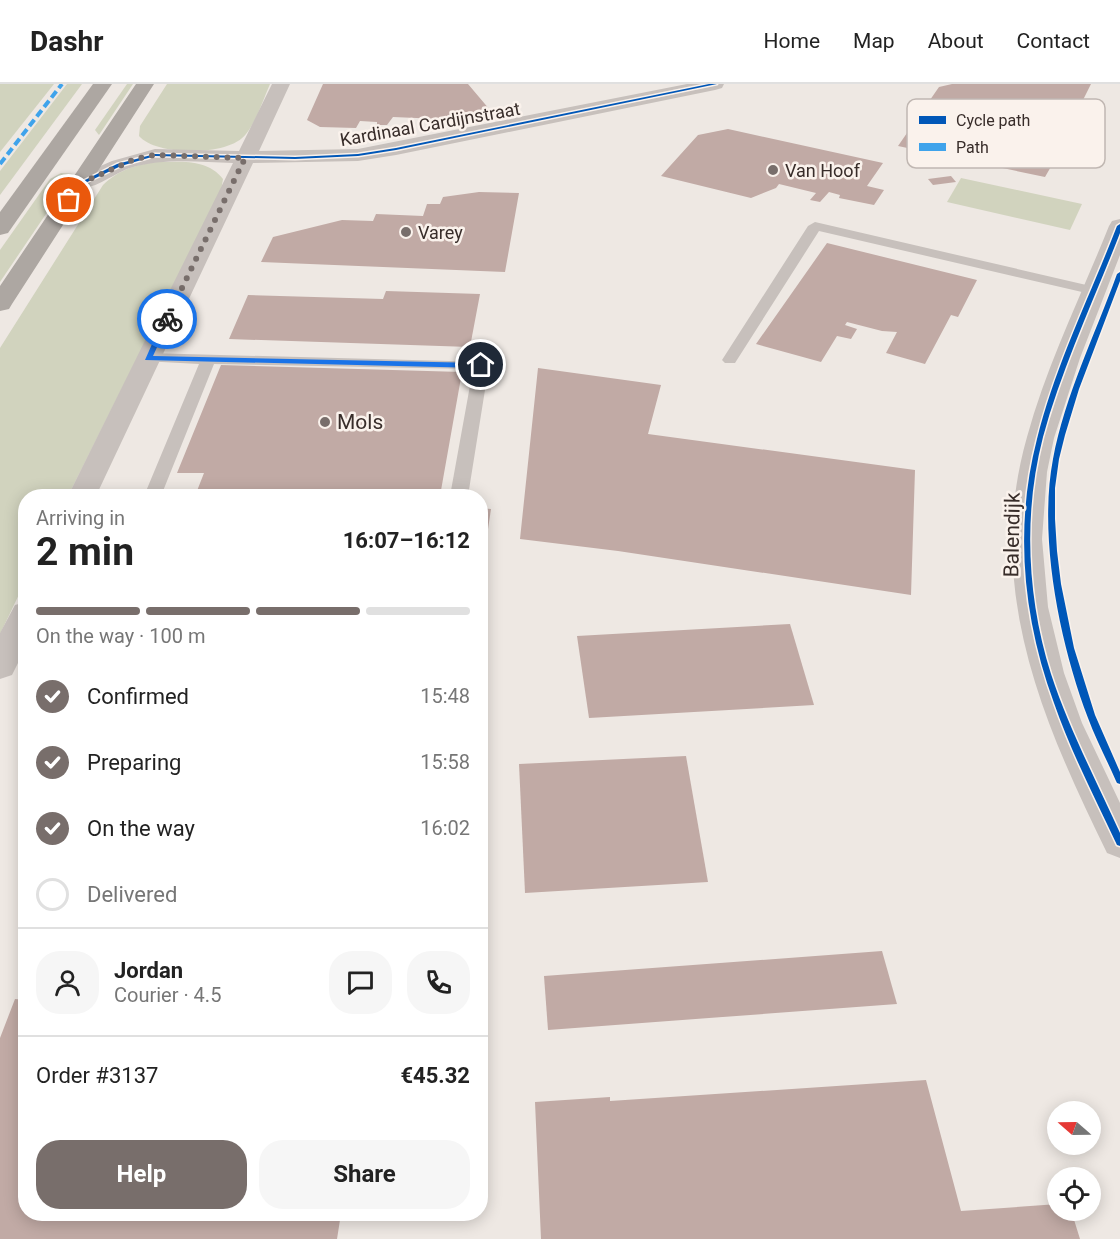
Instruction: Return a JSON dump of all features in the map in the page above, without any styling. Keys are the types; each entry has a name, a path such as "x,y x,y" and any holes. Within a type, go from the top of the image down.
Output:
{"highway":[{"path":"0,228 103,84"},
{"path":"0,304 145,84"}],"street":[{"path":"85,489 281,84"},
{"name":"Kardinaal Cardijnstraat","path":"118,125 136,149 155,155 245,158 329,157 396,149 715,84"},
{"name":"Kardinaal Cardijnstraat","path":"81,183 119,165 155,155"},
{"name":"Balendijk","path":"1120,226 1040,438 1027,513 1026,562 1034,625 1058,705 1120,842"},
{"path":"0,666 18,629"}],"lane":[{"path":"730,360 815,226 1095,291"},
{"path":"148,358 481,365 460,489"},
{"path":"155,489 208,359"}],"green space":[{"path":"0,84 54,84 0,152"},
{"path":"67,84 82,84 0,195 0,171"},
{"path":"127,84 133,84 99,135 95,130"},
{"path":"167,84 270,84 257,116 246,134 237,142 209,150 192,151 160,147 148,143 139,136 140,126"},
{"path":"156,162 201,164 217,172 223,179 221,191 72,489 18,489 18,597 0,634 0,348 103,185 127,169"},
{"path":"61,173 73,174 0,282 0,250 50,179"},
{"path":"961,178 1082,204 1070,230 947,202"}],"building":[{"path":"323,84 468,84 490,110 440,119 393,117 387,125 360,121 356,128 320,127 307,120"},
{"path":"952,84 1091,84 1084,99 931,99 939,87"},
{"name":"Van Hoof","path":"728,129 883,163 867,186 884,190 874,205 839,198 840,195 829,192 820,202 810,200 816,193 779,184 776,188 751,198 661,176 698,135"},
{"path":"907,133 907,148 898,146"},
{"path":"1002,168 1050,168 1045,177"},
{"path":"951,176 956,182 933,185 928,179"},
{"name":"Varey","path":"479,192 519,193 505,272 261,262 273,237 342,220 373,221 376,214 423,216 427,204 440,204 443,197"},
{"path":"827,243 977,280 958,317 951,315 925,364 886,353 897,332 882,331 847,322 845,325 857,329 851,339 837,336 821,362 756,344"},
{"path":"386,291 480,294 470,347 229,339 248,295 383,299"},
{"name":"Mols","path":"221,365 462,372 441,489 198,489 204,473 177,473"},
{"path":"538,368 661,385 648,434 915,470 911,595 618,551 520,539"},
{"path":"488,509 491,509 488,529"},
{"path":"790,624 814,705 589,718 577,636"},
{"path":"686,756 708,882 525,893 519,764"},
{"path":"882,951 897,1004 548,1030 544,976"},
{"path":"15,999 18,999 18,1221 340,1221 337,1239 0,1239 0,1038"},
{"path":"926,1080 961,1211 1047,1205 1047,1221 1074,1221 1080,1239 541,1239 535,1102 610,1097 610,1101"}],"marked path":[{"path":"0,164 62,84"}],"cycle path":[{"path":"81,183 119,165 155,155 295,158 358,155 715,84"},
{"path":"1120,226 1067,358 1040,438 1028,505 1027,539 1032,607 1047,673 1072,740 1120,842"},
{"path":"1120,274 1068,412 1056,459 1051,519 1057,584 1071,648 1091,715 1120,781"}],"way so far":[{"path":"69,200 81,183 135,159 155,155 245,158 167,319"}],"place":[{"name":"Van Hoof","path":"773,170"},
{"name":"Varey","path":"406,232"},
{"name":"Mols","path":"325,422"}],"route":[{"path":"167,319 148,358 481,365"}]}
